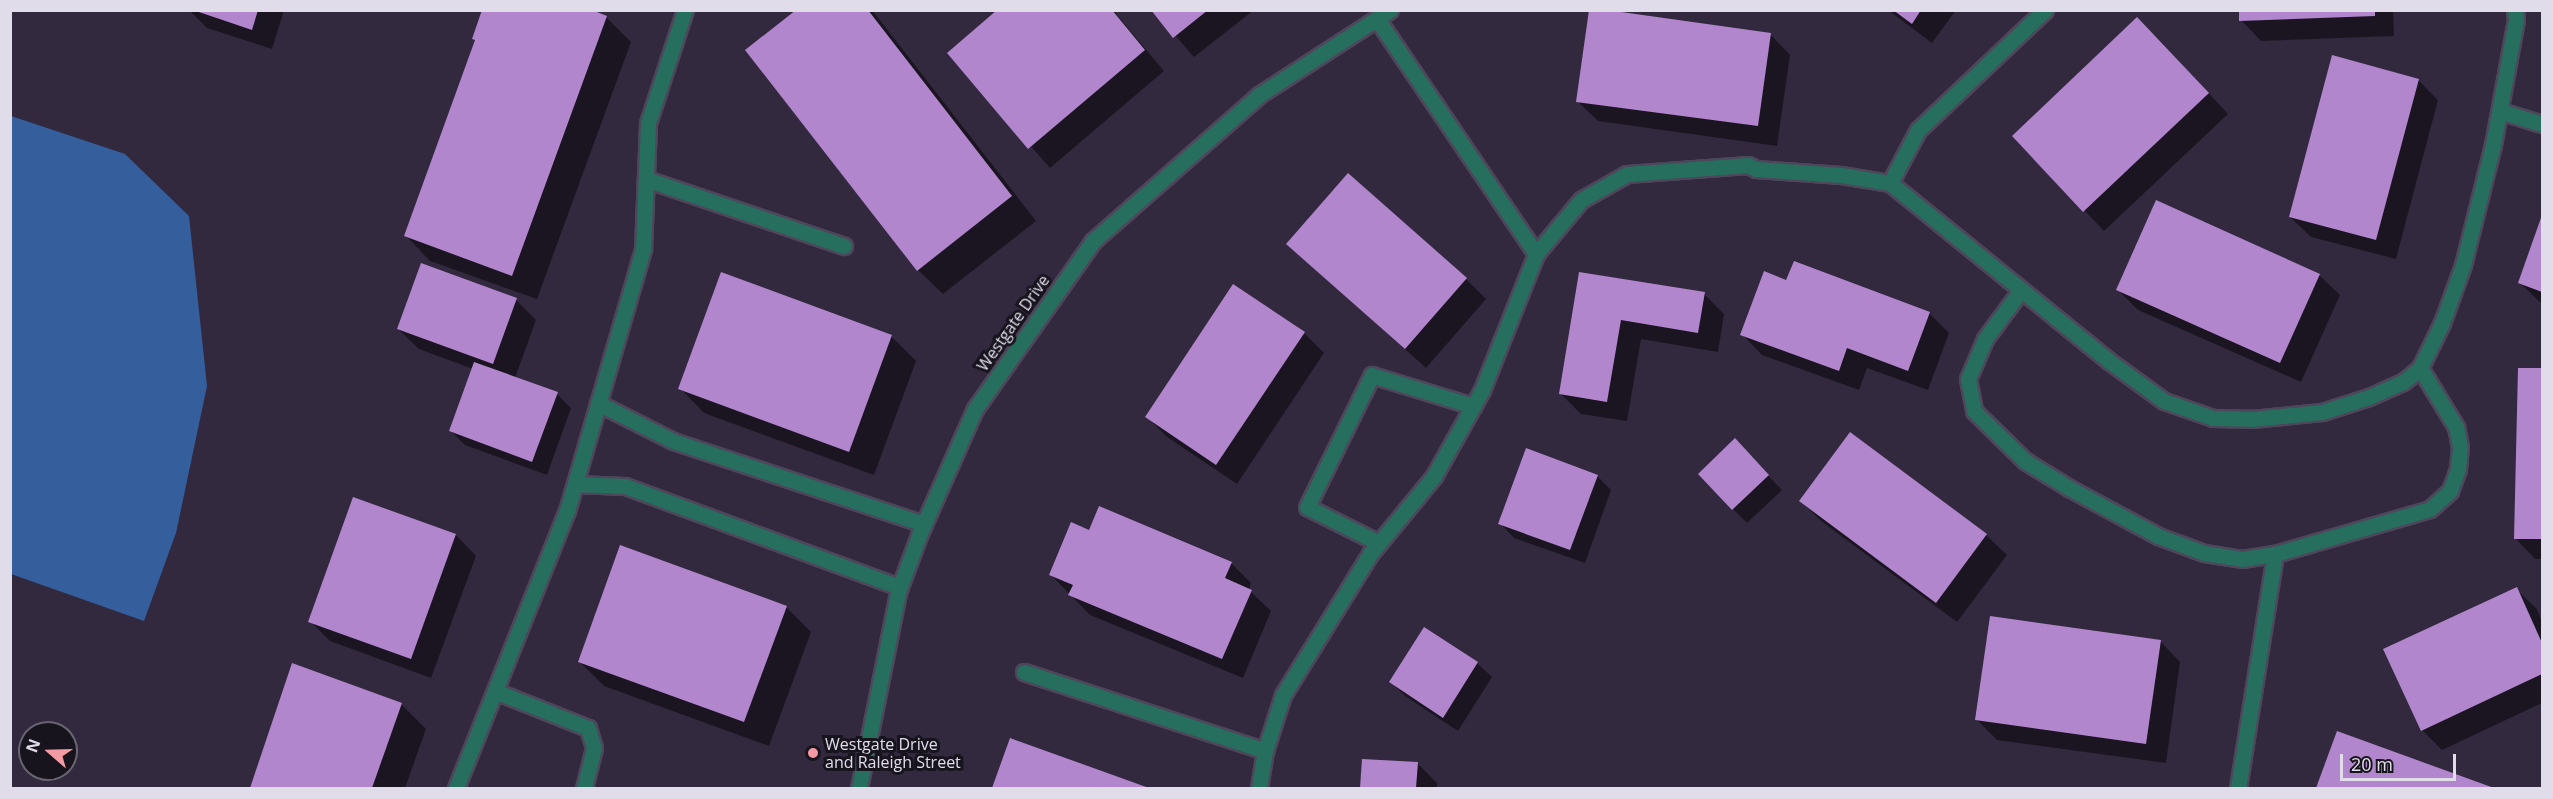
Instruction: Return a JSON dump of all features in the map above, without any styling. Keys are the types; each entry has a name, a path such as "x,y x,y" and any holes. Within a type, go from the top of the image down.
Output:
{"street":[{"path":"456,789 567,511 575,484 643,249 648,123 685,10"},
{"path":"1890,183 1918,130 2045,10"},
{"path":"1258,789 1265,751 1283,695 1379,543 1434,476 1482,390 1536,254 1581,200 1628,174 1748,165 1756,169 1840,175 1890,183 2109,361 2164,401 2213,418 2252,419 2322,412 2369,397 2403,382 2420,368 2442,323 2463,265 2500,111 2516,20 2515,10"},
{"path":"1384,15 1536,254"},
{"name":"Westgate Drive","path":"859,789 900,587 924,524 975,409 1093,241 1259,95 1384,15"},
{"path":"2500,111 2542,124"},
{"path":"646,179 844,246"},
{"path":"2021,290 1984,339 1968,379 1974,411 2025,460 2069,488 2158,536 2204,553 2242,559 2275,554 2430,509 2451,491 2458,469 2460,447 2456,427 2420,368"},
{"path":"1379,543 1307,507 1372,375 1473,406"},
{"path":"598,403 673,441 924,524"},
{"path":"575,484 625,486 900,587"},
{"path":"2238,789 2275,554"},
{"path":"1024,672 1265,751"},
{"path":"495,691 588,728 594,748 584,789"}],"water":[{"path":"11,116 125,154 189,216 207,386 176,533 144,621 11,574"}],"building":[{"path":"193,10 258,10 252,30"},
{"path":"482,10 592,10 607,16 512,276 404,236 475,40 472,39"},
{"path":"796,10 868,10 1012,196 917,271 745,50"},
{"path":"997,10 1112,10 1145,50 1028,149 947,53"},
{"path":"1151,10 1208,10 1173,38"},
{"path":"1589,10 1607,10 1771,33 1758,126 1576,102"},
{"path":"1893,10 1921,10 1912,24"},
{"path":"2239,10 2375,10 2375,16 2239,21"},
{"path":"2137,17 2209,93 2083,212 2012,136"},
{"path":"2332,55 2419,79 2376,240 2289,217"},
{"path":"1348,173 1467,278 1405,349 1286,244"},
{"path":"2156,200 2320,274 2280,363 2116,290"},
{"path":"2542,215 2542,292 2518,283"},
{"path":"1794,261 1930,312 1908,371 1847,348 1839,371 1740,335 1764,271 1786,280"},
{"path":"421,263 517,298 493,364 397,329"},
{"path":"721,272 892,335 849,452 678,389"},
{"path":"1579,272 1705,292 1698,333 1621,320 1607,402 1559,394"},
{"path":"1233,284 1305,332 1216,465 1145,417"},
{"path":"474,362 558,392 532,462 449,431"},
{"path":"2518,368 2542,368 2542,539 2514,539"},
{"path":"1850,432 1987,534 1936,603 1799,501"},
{"path":"1735,438 1769,475 1732,510 1698,474"},
{"path":"1526,448 1598,475 1570,550 1498,524"},
{"path":"353,497 456,534 411,659 308,622"},
{"path":"1099,506 1232,562 1225,578 1252,590 1222,659 1068,595 1073,585 1049,575 1071,522 1089,530"},
{"path":"620,545 787,606 744,722 578,662"},
{"path":"2517,587 2542,643 2542,674 2421,731 2383,649"},
{"path":"1990,616 2161,640 2146,744 1975,720"},
{"path":"1424,627 1478,662 1443,718 1389,682"},
{"path":"292,663 402,703 372,788 250,788"},
{"path":"2337,731 2494,788 2316,788"},
{"path":"1010,738 1149,788 992,788"},
{"path":"1362,759 1418,762 1416,788 1360,788"}],"place":[{"name":"Westgate Drive and Raleigh Street","path":"813,753"}]}
